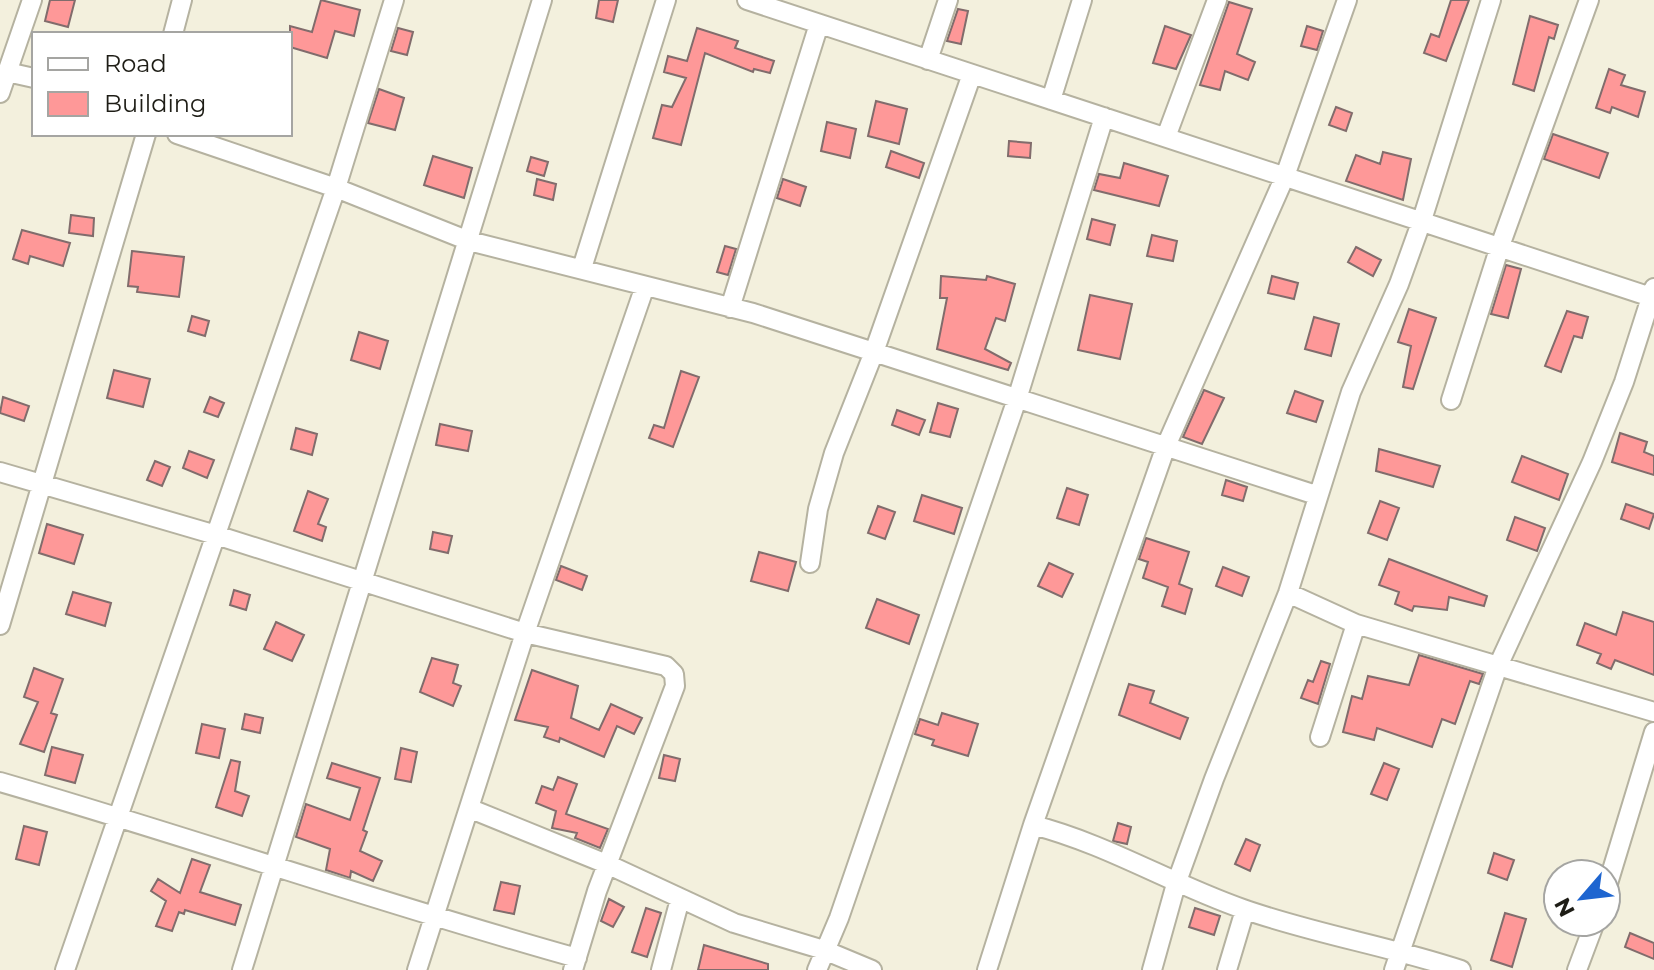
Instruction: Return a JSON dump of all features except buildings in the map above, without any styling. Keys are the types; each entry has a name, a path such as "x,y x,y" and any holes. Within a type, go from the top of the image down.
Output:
{"street":[{"path":"0,93 32,0"},
{"path":"174,32 182,0"},
{"path":"65,970 336,188 394,0"},
{"path":"242,970 542,0"},
{"path":"582,268 666,0"},
{"path":"747,0 802,8 819,24 1653,294 1624,382 1592,462 1498,666 1394,970"},
{"path":"928,60 948,0"},
{"path":"1051,100 1082,0"},
{"path":"1166,137 1217,0"},
{"path":"987,970 1033,825 1166,446 1285,176 1347,0"},
{"path":"1152,970 1176,884 1288,593 1316,495 1351,392 1399,284 1422,220 1491,0"},
{"path":"1451,400 1500,246 1589,0"},
{"path":"730,308 819,24"},
{"path":"7,72 32,78"},
{"path":"810,563 818,509 834,453 874,352 972,74"},
{"path":"817,970 844,904 1017,399 1104,117"},
{"path":"0,625 145,136"},
{"path":"183,136 336,188 469,241 730,308 1316,495"},
{"path":"417,970 436,919 525,633 645,286"},
{"path":"0,472 216,535 360,584 525,633 666,666 674,674 675,686 575,964 119,817 0,782"},
{"path":"1288,593 1356,624 1654,712"},
{"path":"1320,737 1356,624"},
{"path":"1616,858 1654,732"},
{"path":"471,809 609,865 734,923 824,950 872,970"},
{"path":"1033,825 1098,846 1176,884 1245,910 1401,949 1461,970"},
{"path":"661,970 680,899"},
{"path":"1227,970 1245,910"},
{"path":"1577,970 1589,938"}]}
